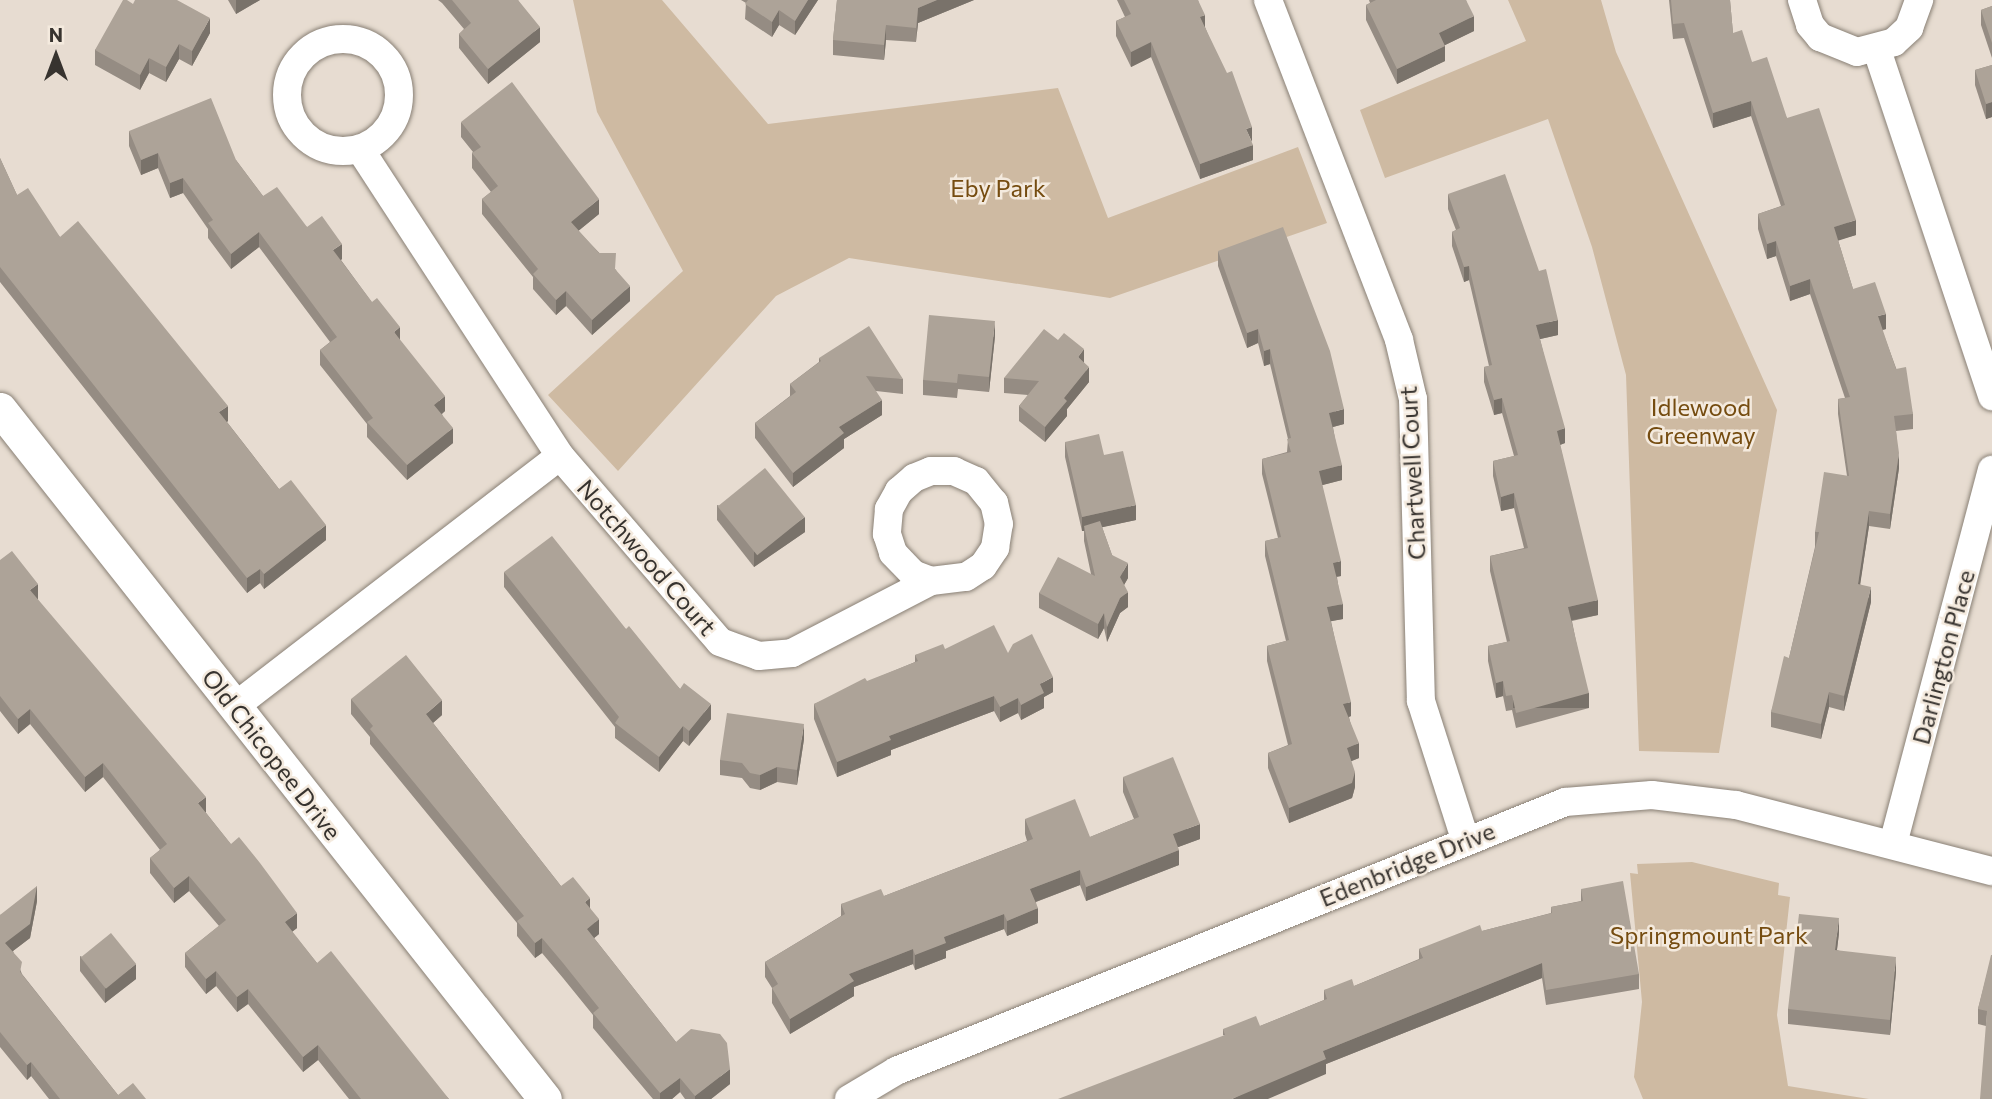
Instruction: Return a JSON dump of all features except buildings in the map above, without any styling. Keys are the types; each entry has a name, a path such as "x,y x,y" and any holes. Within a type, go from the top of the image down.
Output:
{"street":[{"name":"Chartwell Court","path":"1268,0 1399,340 1413,399 1421,701 1465,839"},
{"path":"1802,0 1810,25 1820,37 1838,48 1877,50 1909,28 1919,0"},
{"path":"338,39 360,41 390,62 398,80 395,117 384,134 360,149 331,150 310,140 292,116 287,85 298,61 315,46 338,39"},
{"path":"1877,50 1992,396"},
{"name":"Notchwood Court","path":"360,149 560,456 720,642 749,653 792,653 931,581"},
{"name":"Old Chicopee Drive","path":"0,409 545,1099"},
{"name":"Notchwood Court","path":"234,707 560,456"},
{"name":"Darlington Place","path":"1893,844 1992,470"},
{"name":"Edenbridge Drive","path":"849,1099 896,1071 1465,839 1565,803 1652,795 1736,805 1992,871"}],"green space":[{"name":"Eby Park","path":"573,0 662,0 768,124 1058,88 1108,218 1298,147 1327,223 1110,298 849,258 776,296 618,471 548,395 683,271 597,112"},
{"name":"Idlewood Greenway","path":"1508,0 1601,0 1616,52 1777,410 1719,753 1639,751 1626,375 1592,247 1548,119 1385,178 1360,110 1526,41"},
{"name":"Springmount Park","path":"1692,862 1779,883 1778,895 1790,897 1777,1015 1788,1086 1869,1099 1643,1099 1634,1077 1642,1002 1630,873 1638,874 1637,864"}]}
